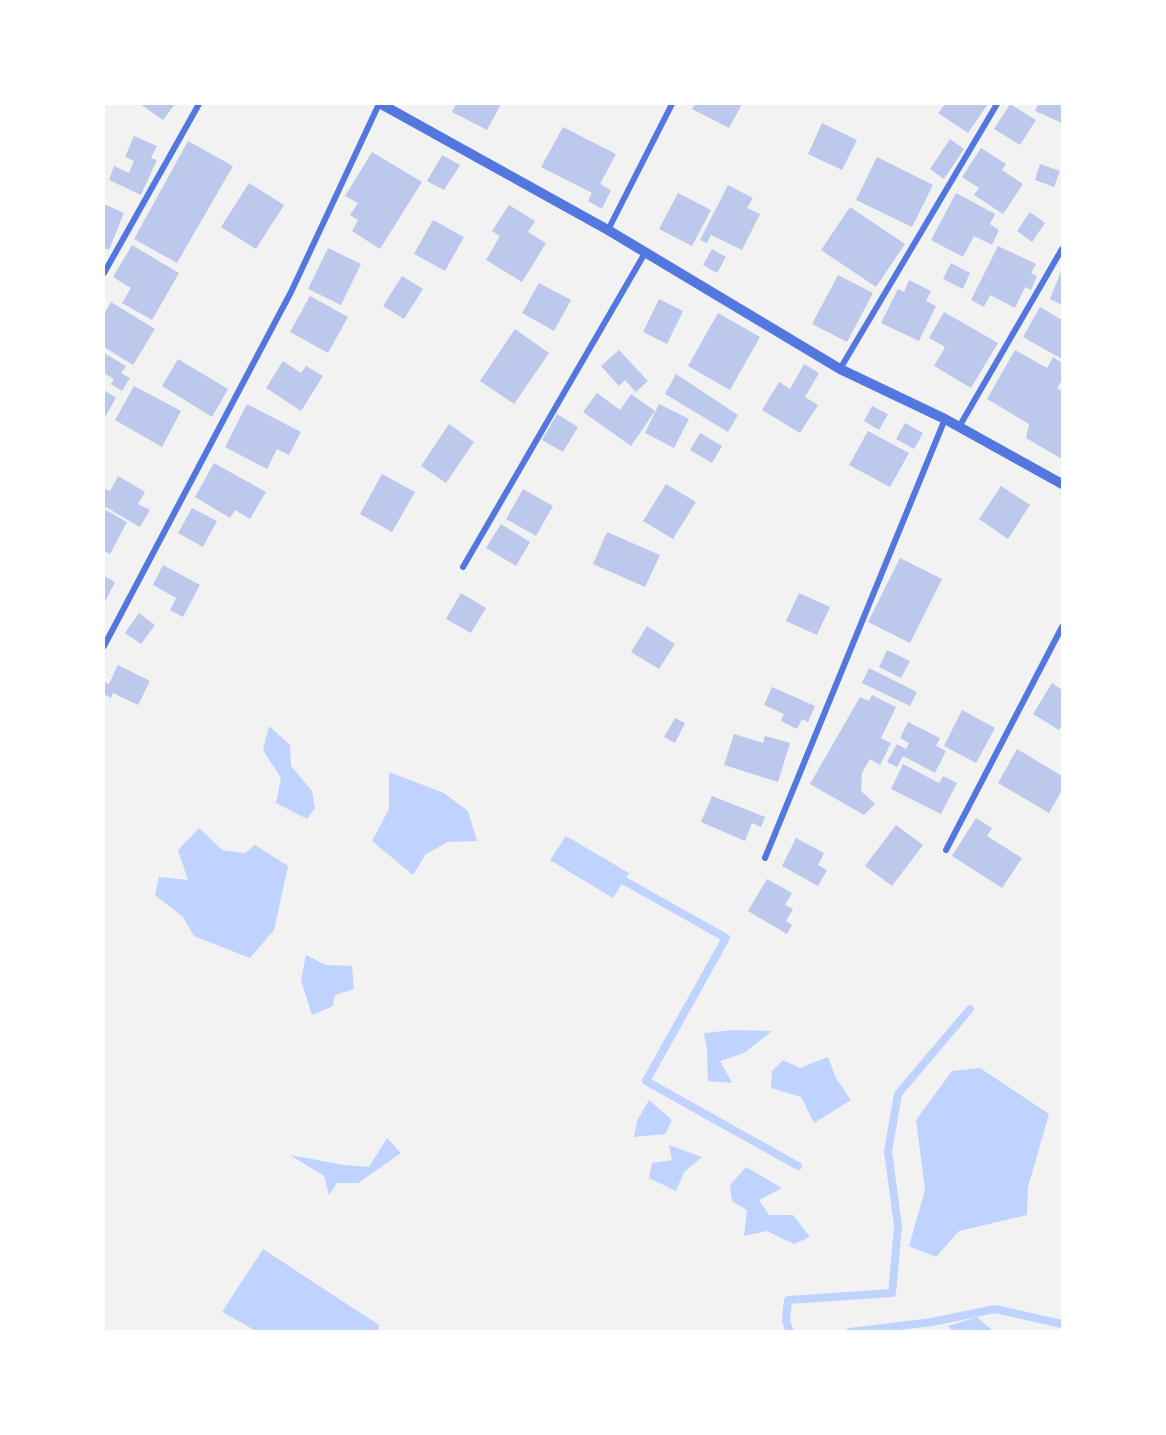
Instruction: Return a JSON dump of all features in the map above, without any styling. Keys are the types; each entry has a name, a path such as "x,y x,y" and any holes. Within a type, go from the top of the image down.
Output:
{"street":[{"path":"104,273 200,104"},
{"path":"104,646 291,292 380,104 608,230 840,369 945,419 1062,484"},
{"path":"608,230 672,104"},
{"path":"840,369 997,104"},
{"path":"958,428 1062,249"},
{"path":"463,567 645,253"},
{"path":"765,858 945,419"},
{"path":"946,850 1062,627"}],"water":[{"path":"269,726 290,745 291,766 312,791 315,808 307,819 276,803 281,778 263,750"},
{"path":"389,772 444,793 468,811 477,841 448,842 426,854 413,875 372,841 389,809"},
{"path":"199,828 222,850 245,853 255,845 288,866 274,930 250,958 194,936 183,917 155,895 159,877 188,880 178,850"},
{"path":"566,836 629,873 613,898 550,860"},
{"path":"306,955 326,965 352,966 354,989 335,995 333,1006 312,1015 301,980"},
{"path":"734,1030 772,1031 744,1053 720,1061 732,1083 708,1081 704,1033"},
{"path":"828,1057 836,1078 851,1100 814,1123 801,1097 771,1088 772,1071 783,1060 800,1068"},
{"path":"980,1068 1049,1114 1028,1187 1027,1215 959,1231 936,1257 909,1246 925,1190 916,1120 952,1071"},
{"path":"649,1100 672,1120 665,1134 634,1137 637,1121"},
{"path":"387,1138 401,1153 358,1183 337,1183 329,1195 324,1176 290,1155 369,1167"},
{"path":"669,1145 702,1157 684,1172 676,1191 649,1178 652,1163 672,1160"},
{"path":"746,1167 782,1188 759,1200 769,1215 793,1215 810,1237 794,1244 767,1231 744,1236 747,1210 732,1201 730,1185"},
{"path":"263,1249 379,1325 378,1331 256,1331 222,1312"},
{"path":"977,1317 993,1331 953,1331 948,1326"}],"building":[{"path":"140,104 175,104 163,120"},
{"path":"456,104 501,104 487,130 452,112"},
{"path":"695,104 742,104 729,128 692,109"},
{"path":"945,104 987,105 968,133 938,113"},
{"path":"1010,104 1036,120 1020,145 994,129"},
{"path":"1038,104 1062,104 1062,123 1035,111"},
{"path":"822,123 857,140 842,170 808,154"},
{"path":"563,127 616,154 600,184 611,190 602,209 588,201 592,193 541,167"},
{"path":"134,136 157,146 151,158 157,160 141,195 109,180 114,166 129,173 134,161 125,157"},
{"path":"950,139 964,149 944,179 930,169"},
{"path":"188,141 233,166 177,263 134,239"},
{"path":"981,148 1006,164 1002,170 1023,184 1003,214 974,195 979,188 962,177"},
{"path":"372,152 422,182 380,249 352,231 358,220 350,215 358,203 345,196"},
{"path":"442,155 460,165 444,190 427,181"},
{"path":"877,157 933,185 912,227 856,200"},
{"path":"1040,164 1060,171 1054,187 1035,180"},
{"path":"249,183 284,205 256,249 221,227"},
{"path":"728,185 753,198 747,208 760,214 742,250 711,235 707,243 700,240"},
{"path":"678,193 711,210 692,246 659,229"},
{"path":"956,193 995,214 990,224 999,230 992,245 974,236 963,257 931,240"},
{"path":"104,204 124,213 109,250 104,248"},
{"path":"509,205 535,221 528,232 546,243 522,282 486,260 500,236 492,231"},
{"path":"850,207 905,244 876,287 821,250"},
{"path":"1030,212 1045,223 1032,242 1017,231"},
{"path":"433,220 464,237 445,271 414,254"},
{"path":"132,245 179,273 152,320 122,303 131,288 113,277"},
{"path":"998,246 1036,264 1031,273 1037,276 1031,290 1025,287 1015,308 990,295 984,307 971,300"},
{"path":"328,248 361,264 341,305 308,289"},
{"path":"712,249 726,257 717,273 703,265"},
{"path":"951,263 970,273 963,289 943,279"},
{"path":"1062,269 1062,305 1050,299"},
{"path":"838,275 873,293 847,342 812,324"},
{"path":"402,276 423,289 404,319 383,306"},
{"path":"909,280 931,291 926,301 936,306 919,341 881,323 898,289 904,292"},
{"path":"539,283 571,300 554,331 522,313"},
{"path":"310,296 348,317 328,353 290,332"},
{"path":"659,299 683,311 667,344 643,332"},
{"path":"111,302 155,329 133,365 104,347 104,314"},
{"path":"1040,307 1062,320 1062,359 1023,337"},
{"path":"944,312 998,343 971,388 934,366 945,347 929,338"},
{"path":"718,313 760,337 730,390 688,366"},
{"path":"515,329 549,353 514,404 480,381"},
{"path":"619,350 648,381 636,392 625,380 619,386 601,366"},
{"path":"1015,350 1047,368 1053,357 1062,363 1062,380 1057,388 1062,391 1062,459 1026,438 1029,424 987,399"},
{"path":"104,353 126,366 121,373 130,378 122,391 111,384 114,379 104,373"},
{"path":"178,359 228,389 212,417 162,386"},
{"path":"283,361 301,373 306,366 323,376 301,411 266,388"},
{"path":"804,364 819,373 805,397 818,405 800,433 762,410 779,382 790,389"},
{"path":"676,374 738,415 728,432 665,394"},
{"path":"134,386 181,411 162,447 115,420"},
{"path":"104,390 116,398 104,419"},
{"path":"597,393 620,410 631,394 655,411 631,446 583,412"},
{"path":"247,404 301,432 289,455 277,449 267,469 225,447"},
{"path":"659,404 689,419 674,448 645,433"},
{"path":"872,406 888,414 879,430 864,421"},
{"path":"557,414 578,427 563,452 542,440"},
{"path":"905,423 923,433 914,449 896,439"},
{"path":"449,424 474,442 446,483 421,466"},
{"path":"868,431 909,453 890,487 849,465"},
{"path":"700,433 722,446 712,463 690,450"},
{"path":"214,463 266,492 250,519 235,510 230,518 195,497"},
{"path":"382,474 415,492 392,532 360,514"},
{"path":"118,476 145,492 138,504 150,510 140,527 104,506 104,488 110,491"},
{"path":"666,484 696,502 673,539 643,521"},
{"path":"1001,486 1030,505 1008,539 979,519"},
{"path":"523,489 553,506 536,536 506,519"},
{"path":"192,508 217,521 203,547 178,533"},
{"path":"104,509 127,522 110,554 104,551"},
{"path":"501,524 530,542 516,566 486,548"},
{"path":"607,532 660,555 645,587 593,564"},
{"path":"900,558 942,579 910,643 868,622"},
{"path":"163,565 200,585 183,617 170,610 176,598 153,585"},
{"path":"104,576 115,582 104,604"},
{"path":"461,593 486,608 471,633 446,619"},
{"path":"799,593 830,607 817,635 786,621"},
{"path":"139,613 155,625 141,644 125,633"},
{"path":"647,626 675,644 659,669 631,652"},
{"path":"887,650 910,661 901,678 879,667"},
{"path":"118,665 150,681 138,705 113,693 111,698 104,694 104,682 109,684"},
{"path":"869,668 917,692 910,706 862,683"},
{"path":"1052,683 1062,690 1062,725 1059,730 1033,714"},
{"path":"772,687 815,706 808,722 802,719 797,729 781,721 784,714 764,705"},
{"path":"872,695 896,707 881,738 891,743 880,765 870,759 862,773 861,791 875,804 864,815 810,784 860,697 869,701"},
{"path":"962,710 995,728 976,763 944,746"},
{"path":"675,718 685,723 675,743 664,737"},
{"path":"908,722 940,738 936,746 946,751 935,773 903,756 897,767 887,762 897,744 906,749 909,743 900,738"},
{"path":"734,734 763,743 765,736 790,743 778,782 724,765"},
{"path":"1017,749 1062,776 1062,790 1049,813 998,783"},
{"path":"903,764 939,783 943,776 957,783 941,814 891,789"},
{"path":"712,796 765,817 761,827 752,823 745,841 701,822"},
{"path":"976,818 992,828 987,836 1022,858 1002,888 952,856"},
{"path":"896,825 923,845 892,886 865,866"},
{"path":"796,838 824,853 818,865 827,870 818,886 782,866"},
{"path":"767,879 792,893 785,905 793,909 786,921 792,925 787,934 748,911"}],"waterway":[{"path":"614,875 726,938 646,1081 798,1166"},
{"path":"790,1332 786,1321 788,1300 892,1293 898,1226 888,1152 898,1094 970,1009"},
{"path":"850,1332 932,1322 995,1309 1062,1324"}]}
